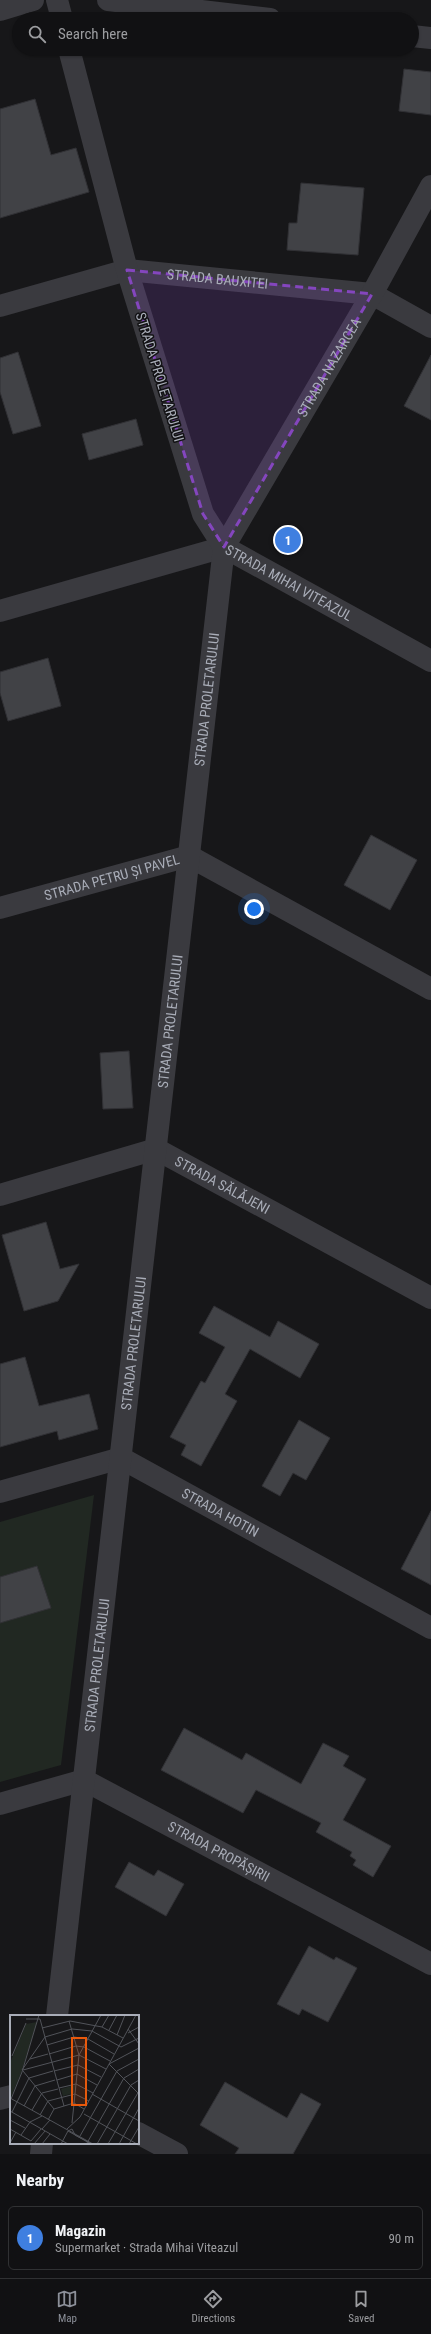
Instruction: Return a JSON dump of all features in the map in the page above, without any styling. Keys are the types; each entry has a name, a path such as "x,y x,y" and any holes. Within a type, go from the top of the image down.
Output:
{"street":[{"path":"0,10 33,0"},
{"path":"57,0 60,12"},
{"path":"108,0 210,12"},
{"path":"419,37 431,38"},
{"name":"STRADA PROLETARULUI","path":"57,2015 224,547 203,514 127,270 71,56"},
{"name":"STRADA NAZARCEA","path":"224,547 372,294 431,186"},
{"name":"STRADA BAUXITEI","path":"0,306 127,270 372,294 431,327"},
{"name":"STRADA MIHAI VITEAZUL","path":"0,611 224,547 431,661"},
{"name":"STRADA PETRU ȘI PAVEL","path":"0,908 189,856 431,988"},
{"path":"0,1195 156,1149"},
{"name":"STRADA SĂLĂJENI","path":"156,1149 431,1298"},
{"path":"0,1492 121,1458"},
{"name":"STRADA HOTIN","path":"121,1458 431,1628"},
{"path":"0,1804 84,1780"},
{"name":"STRADA PROPĂȘIRII","path":"84,1780 431,1964"},
{"path":"0,2099 10,2096"},
{"path":"139,2134 178,2154"},
{"path":"41,2154 42,2144"}],"highlighted area":[{"path":"127,270 372,294 224,547 203,514"}],"shaded area":[{"path":"94,1495 61,1765 0,1782 0,1522"}],"building":[{"path":"404,69 431,72 431,115 399,111"},
{"path":"35,99 51,155 76,148 89,192 0,218 0,109"},
{"path":"301,183 364,188 358,255 287,250 289,223 297,223"},
{"path":"18,352 41,426 13,434 0,392 0,358"},
{"path":"431,355 431,420 404,406"},
{"path":"136,419 143,445 89,460 82,434"},
{"path":"48,658 61,706 8,721 0,693 0,672"},
{"path":"371,835 417,860 390,910 344,885"},
{"path":"129,1051 133,1108 103,1109 100,1053"},
{"path":"46,1222 60,1269 79,1264 58,1301 24,1311 2,1235"},
{"path":"214,1306 270,1337 278,1321 319,1344 300,1378 250,1349 225,1394 237,1401 201,1466 181,1455 186,1445 170,1437 201,1381 205,1383 225,1347 199,1333"},
{"path":"25,1357 39,1406 89,1394 98,1429 59,1440 57,1431 0,1447 0,1364"},
{"path":"299,1420 330,1438 306,1480 293,1473 280,1496 262,1486"},
{"path":"431,1511 431,1585 401,1569"},
{"path":"37,1566 51,1608 0,1623 0,1577"},
{"path":"184,1728 242,1760 246,1753 301,1784 323,1743 349,1756 343,1766 366,1779 343,1820 391,1846 373,1877 353,1865 356,1860 350,1856 352,1852 316,1832 321,1823 256,1790 243,1813 161,1770"},
{"path":"129,1862 154,1876 158,1870 184,1884 166,1916 115,1887"},
{"path":"309,1946 334,1960 336,1957 357,1968 328,2022 302,2009 299,2015 277,2004"},
{"path":"225,2082 287,2118 301,2093 321,2104 293,2154 235,2154 239,2148 200,2125"}],"place":[{"name":"Magazin","path":"288,540"}]}
